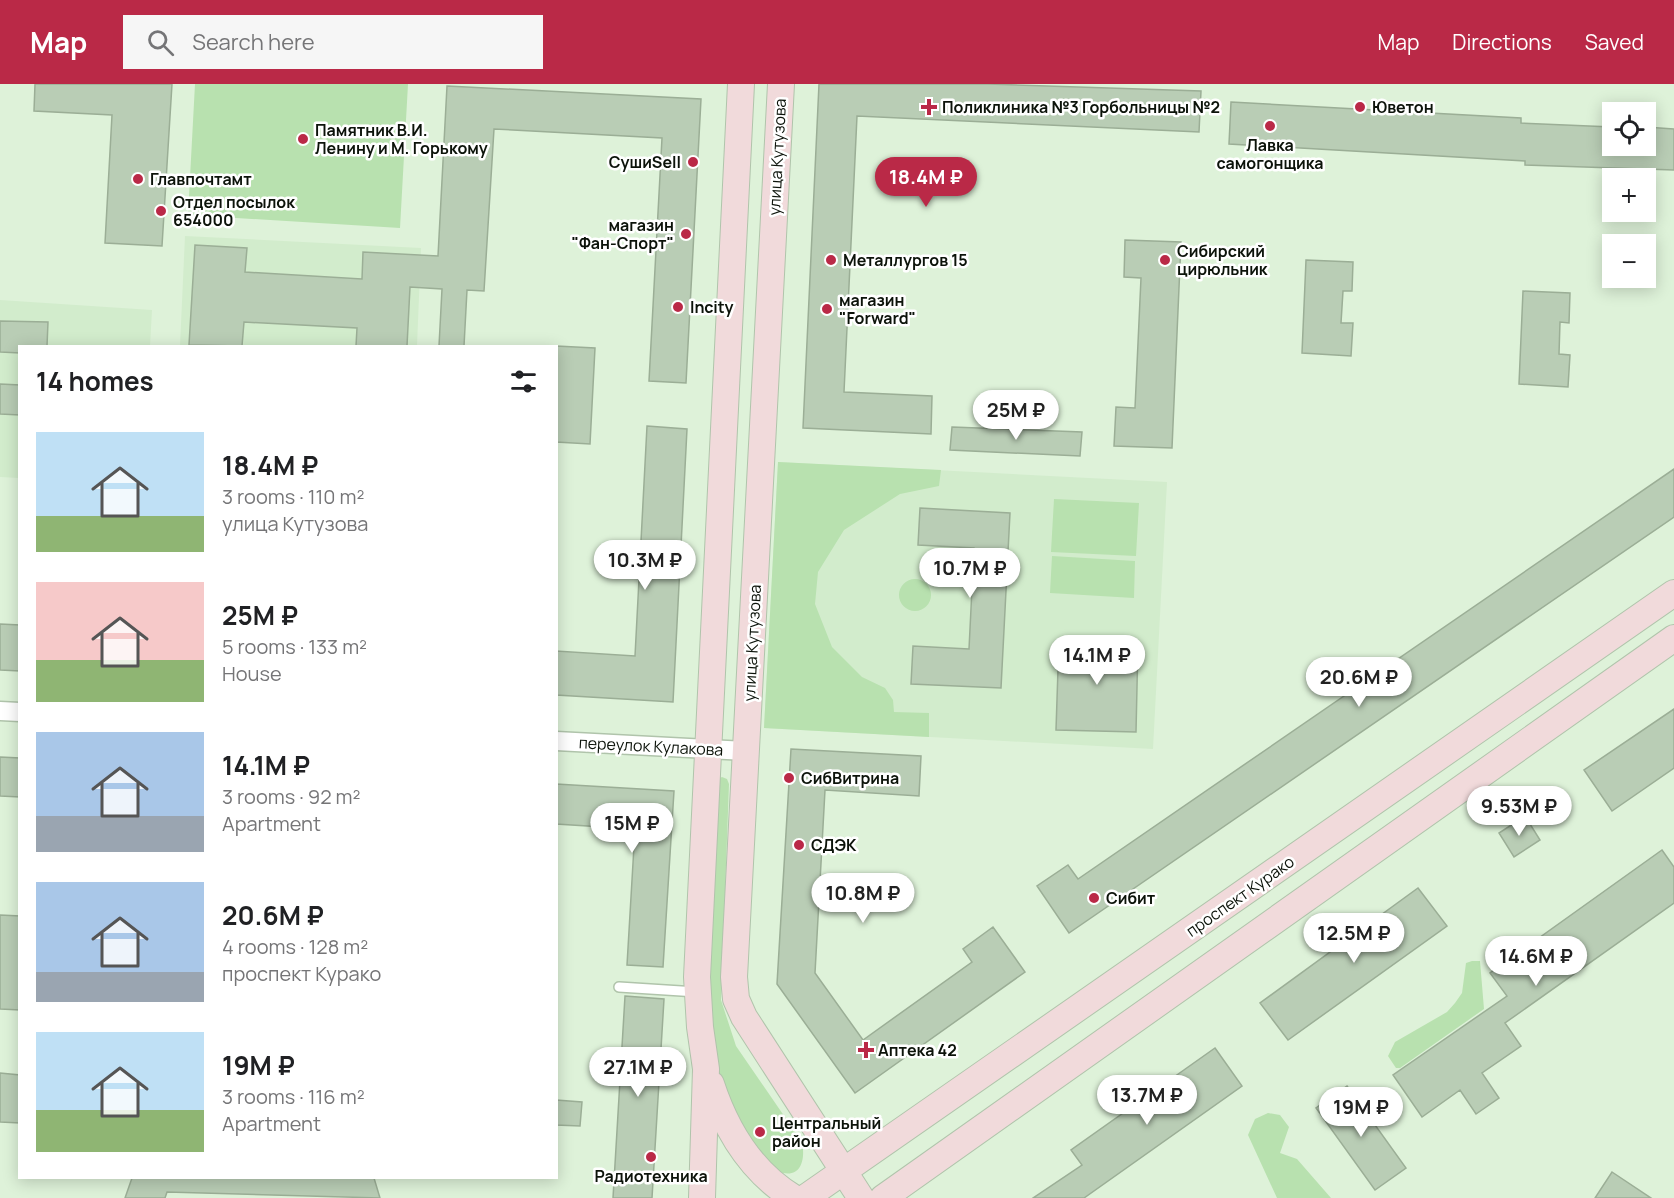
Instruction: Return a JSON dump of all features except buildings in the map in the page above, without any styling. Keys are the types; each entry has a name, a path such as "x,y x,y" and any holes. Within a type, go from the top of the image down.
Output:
{"main road":[{"path":"702,1198 706,1070 698,992 741,84"},
{"name":"улица Кутузова","path":"781,84 734,976 736,999 744,1017 842,1172 861,1198"},
{"name":"проспект Курако","path":"805,1198 1674,593"},
{"path":"883,1198 1674,638"},
{"path":"706,1070 718,1107 744,1152 780,1190 794,1198"}],"street":[{"path":"0,711 18,712"},
{"name":"переулок Кулакова","path":"558,741 746,751"}],"lane":[{"path":"619,987 698,992"}],"shaded area":[{"path":"195,84 408,84 400,228 188,215"},
{"path":"185,236 421,248 417,345 180,345"},
{"path":"0,300 152,310 150,345 18,345 18,478 0,477"},
{"path":"778,462 1167,482 1153,749 764,728"},
{"path":"778,462 941,470 939,486 900,494 844,530 818,572 815,604 832,647 862,677 885,688 893,700 894,712 929,713 929,737 764,728"},
{"path":"1054,499 1139,503 1136,556 1051,552"},
{"path":"1052,556 1135,561 1134,598 1050,593"},
{"path":"915,579 927,583 931,595 927,607 915,611 903,607 899,595 903,583"},
{"path":"722,777 727,779 729,784 721,1000 736,1046 802,1142 803,1159 799,1169 790,1173 783,1173 772,1168 749,1137 721,1080 709,1033 706,998 717,779"},
{"path":"1480,961 1484,1009 1400,1068 1396,1068 1388,1056 1395,1042 1447,1012 1462,993 1466,963"},
{"path":"1268,1113 1280,1115 1289,1127 1280,1153 1297,1159 1331,1198 1277,1198 1248,1135 1255,1119"}],"place":[{"name":"Поликлиника №3 Горбольницы №2","path":"929,107"},
{"name":"Юветон","path":"1360,107"},
{"name":"Лавка самогонщика","path":"1270,126"},
{"name":"Памятник В.И. Ленину и М. Горькому","path":"303,139"},
{"name":"СушиSell","path":"693,162"},
{"name":"Главпочтамт","path":"138,179"},
{"name":"Отдел посылок 654000","path":"161,211"},
{"name":"магазин \"Фан-Спорт\"","path":"686,234"},
{"name":"Металлургов 15","path":"831,260"},
{"name":"Сибирский цирюльник","path":"1165,260"},
{"name":"Incity","path":"678,307"},
{"name":"магазин \"Forward\"","path":"827,309"},
{"name":"СибВитрина","path":"789,778"},
{"name":"СДЭК","path":"799,845"},
{"name":"Сибит","path":"1094,898"},
{"name":"Аптека 42","path":"866,1050"},
{"name":"Центральный район","path":"760,1132"},
{"name":"Радиотехника","path":"651,1157"}]}
